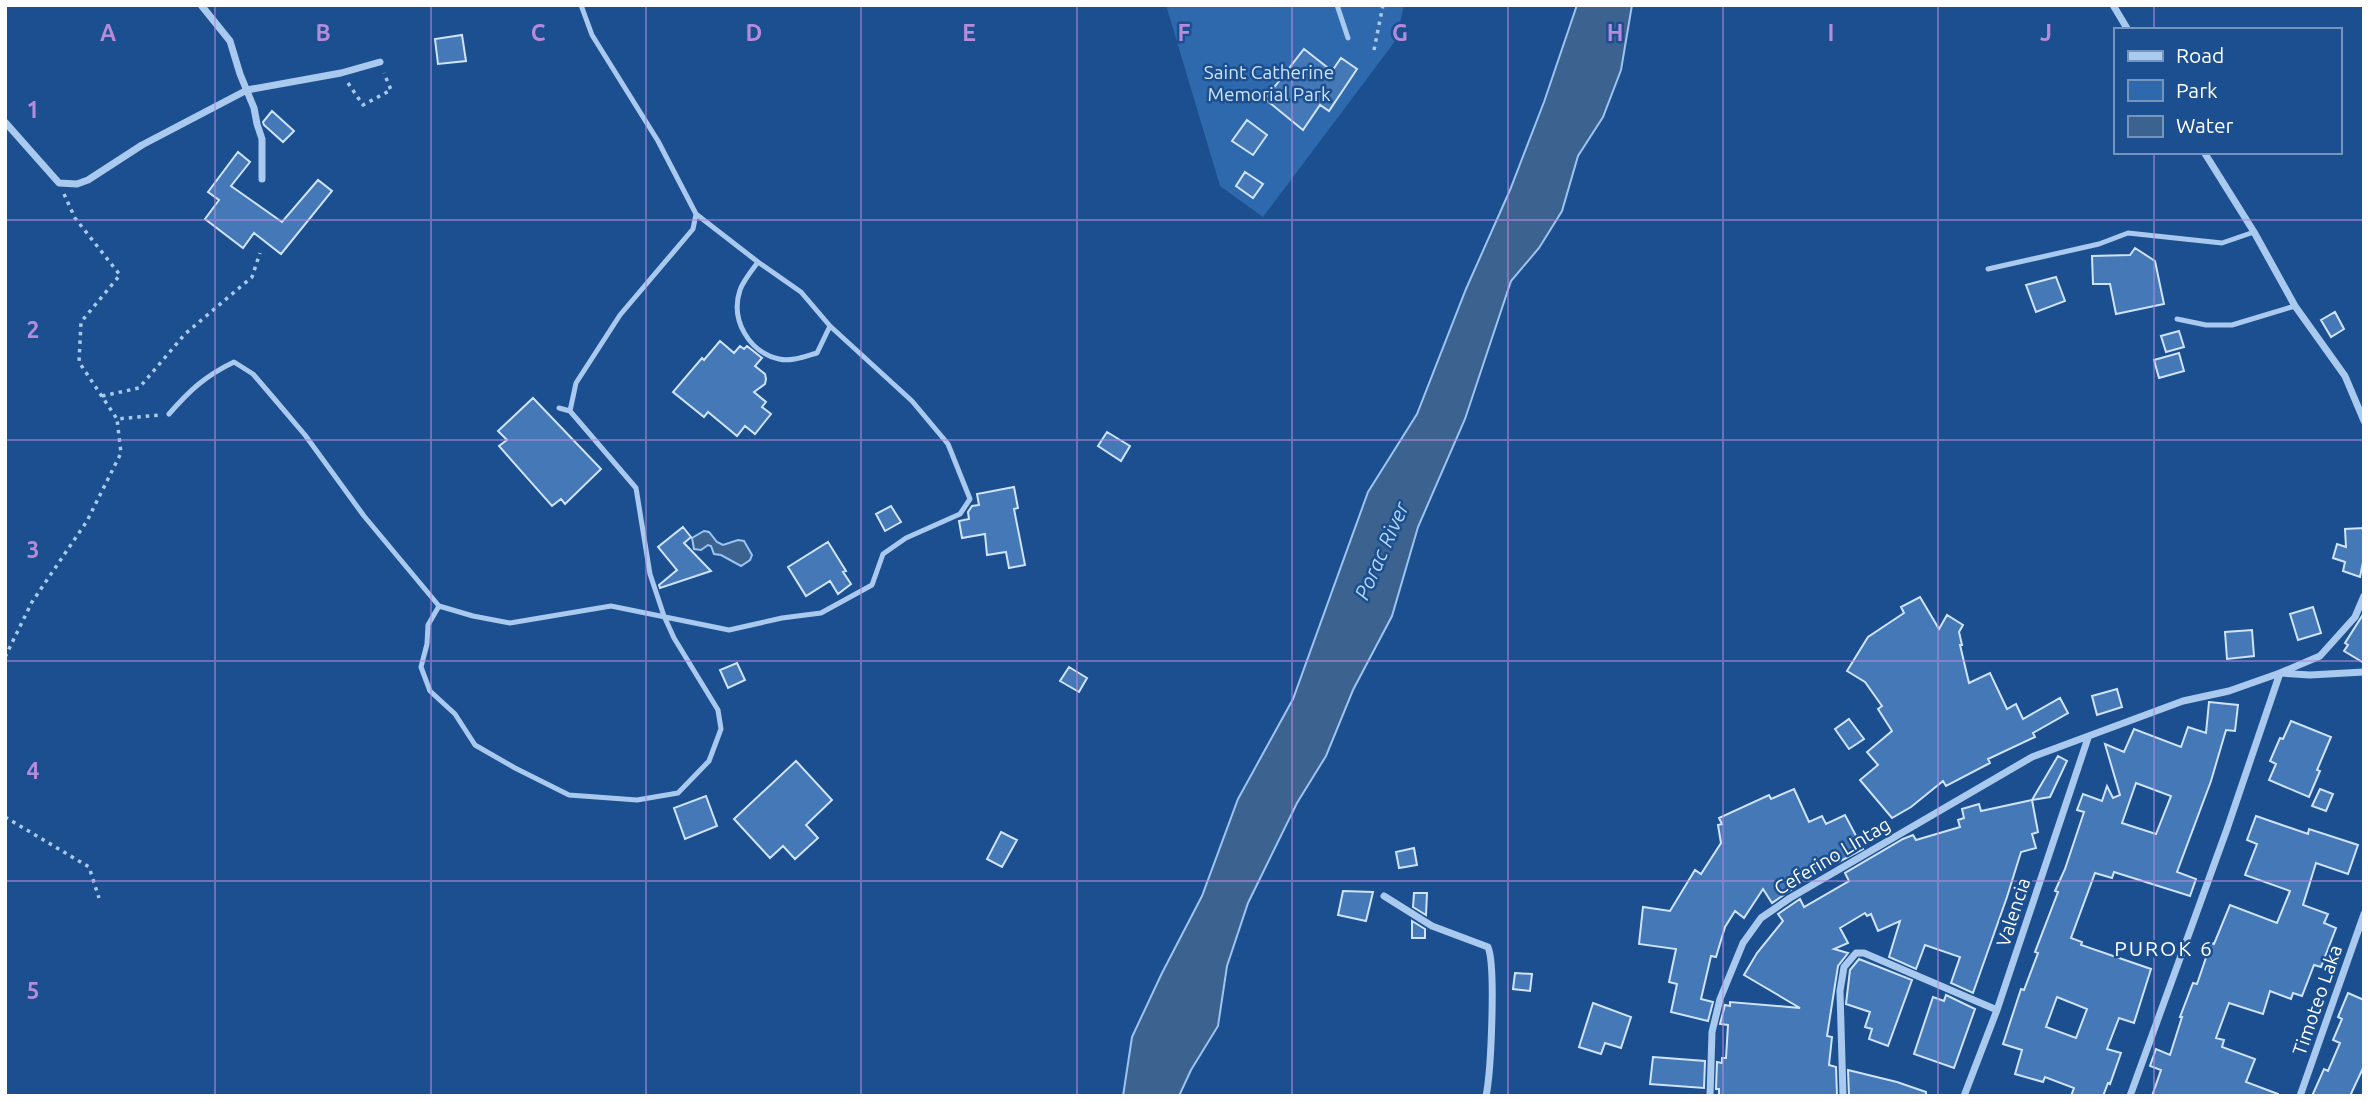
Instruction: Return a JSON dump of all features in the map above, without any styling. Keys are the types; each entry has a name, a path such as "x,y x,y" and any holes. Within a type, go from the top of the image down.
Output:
{"street":[{"path":"201,5 230,41 262,139 262,179"},
{"path":"2113,5 2127,28"},
{"path":"5,121 59,183 77,184 88,180 142,145 247,90 341,73 380,62"},
{"path":"2205,154 2254,232 2295,306 2345,376 2364,421"},
{"name":"Ceferino LIntag","path":"1710,1096 1712,1032 1720,999 1743,943 1761,918 1790,898 2032,757 2183,701 2229,691 2320,656 2355,617 2364,596"},
{"path":"2130,1096 2280,673 2310,675 2364,672"},
{"name":"Valencia","path":"1964,1096 1997,1010 2088,737"},
{"path":"1384,896 1432,926 1488,947 1492,956 1492,984 1486,1096"},
{"name":"Timoteo Laka","path":"2300,1096 2364,914"},
{"path":"1843,1096 1840,991 1843,967 1856,953 1864,953 1997,1010"}],"lane":[{"path":"169,414 202,380 234,362 253,374 305,435 364,516 439,606 510,623 611,606 729,630 782,618 821,613 872,585 883,554 906,538 960,514 970,499 948,443 912,401 830,326 801,292 696,214 658,141 592,34 581,5"},
{"path":"1337,5 1348,38"},
{"path":"570,411 576,383 620,315 693,229 696,214"},
{"path":"1988,269 2099,244 2128,233 2222,243 2254,232"},
{"path":"758,262 740,290 738,316 745,337 765,353 781,360 817,353 830,326"},
{"path":"2177,319 2206,325 2232,325 2295,306"},
{"path":"439,606 428,625 427,644 421,667 430,691 455,714 475,745 569,795 637,800 678,793 709,761 720,729 718,710 674,638 664,616 650,574 636,488 570,411 559,408"}],"path":[{"path":"1374,50 1383,5"},
{"path":"341,73 363,105 391,89 380,62"},
{"path":"5,657 32,602 87,521 121,453 117,419 79,362 81,323 120,275 75,218 59,183"},
{"path":"102,396 139,388 185,334 253,277 260,253"},
{"path":"117,419 169,414"},
{"path":"5,817 89,867 99,898"}],"green space":[{"name":"Saint Catherine Memorial Park","path":"1166,5 1404,5 1396,40 1263,217 1220,186"}],"water":[{"name":"Porac River","path":"1577,5 1632,5 1621,70 1603,117 1578,156 1562,211 1539,248 1511,281 1465,419 1418,527 1392,616 1353,690 1326,756 1297,803 1248,903 1227,966 1218,1026 1191,1070 1179,1096 1123,1096 1132,1037 1202,896 1238,799 1293,699 1368,492 1417,414 1466,289 1510,190"},
{"path":"704,531 709,532 723,545 738,540 744,541 752,555 750,560 741,566 714,554 711,546 701,550 694,549 692,538"}],"building":[{"path":"462,35 466,61 438,64 435,39"},
{"path":"1304,49 1332,71 1341,58 1357,69 1329,111 1320,105 1303,130 1265,99"},
{"path":"272,111 294,131 283,142 264,125 263,122"},
{"path":"1247,120 1267,135 1253,155 1232,141"},
{"path":"238,152 250,162 231,186 282,222 318,180 332,191 281,254 254,233 243,248 205,219 219,200 208,192"},
{"path":"1245,172 1263,184 1253,198 1236,186"},
{"path":"2135,248 2155,261 2164,304 2116,314 2110,284 2093,284 2092,256 2130,255"},
{"path":"2056,277 2065,301 2036,312 2026,285"},
{"path":"2335,312 2344,329 2331,337 2321,320"},
{"path":"2179,331 2184,347 2166,352 2161,336"},
{"path":"720,341 734,353 740,346 744,349 747,346 762,358 755,366 765,374 765,384 754,392 766,402 762,407 771,414 755,434 745,426 737,436 708,412 704,417 673,392"},
{"path":"2179,353 2184,371 2159,378 2154,360"},
{"path":"533,398 601,469 565,504 561,499 552,506 499,446 507,440 498,431"},
{"path":"1107,432 1130,446 1121,461 1098,446"},
{"path":"1014,487 1018,508 1014,509 1025,565 1009,568 1006,552 987,555 985,534 962,538 959,521 969,519 968,512 972,506 979,505 977,494"},
{"path":"891,506 901,522 885,531 876,514"},
{"path":"683,527 691,537 684,543 711,571 660,588 659,585 677,570 658,547"},
{"path":"2364,528 2364,557 2360,577 2343,571 2345,562 2333,558 2337,544 2346,547 2345,529"},
{"path":"828,542 851,584 838,594 830,581 806,596 788,567"},
{"path":"1920,597 1939,629 1947,615 1963,625 1959,632 1960,645 1969,683 1990,673 2007,709 2016,704 2023,719 2060,698 2068,713 2033,733 2035,737 1988,759 1990,763 1946,786 1943,781 1911,807 1892,818 1860,780 1878,765 1867,752 1892,731 1878,709 1882,706 1865,682 1847,671 1868,637 1904,613 1901,607"},
{"path":"2313,607 2321,633 2298,640 2290,614"},
{"path":"2364,613 2364,663 2344,651 2348,645 2345,643"},
{"path":"2252,630 2254,656 2227,659 2225,632"},
{"path":"737,663 745,680 728,688 720,670"},
{"path":"1069,667 1087,678 1079,692 1060,681"},
{"path":"2117,689 2122,707 2097,715 2092,696"},
{"path":"2209,702 2238,705 2235,731 2226,730 2211,781 2177,872 2196,879 2190,896 2114,872 2112,878 2095,873 2071,938 2082,942 2081,945 2151,969 2134,1023 2119,1018 2107,1049 2121,1053 2110,1084 2108,1083 2103,1096 2071,1096 2074,1088 2045,1077 2043,1082 2015,1074 2022,1050 2003,1044 2021,989 2024,990 2038,953 2035,952 2084,812 2077,810 2083,794 2102,801 2107,786 2113,798 2120,795 2105,744 2124,752 2134,729 2181,747 2188,727 2206,733","holes":["2136,783 2171,796 2156,834 2122,823","2057,997 2087,1009 2076,1038 2046,1027"]},
{"path":"1849,719 1864,739 1849,749 1835,729"},
{"path":"2291,721 2331,737 2309,797 2269,780 2276,764 2270,761"},
{"path":"2058,756 2067,761 2050,797 2032,800"},
{"path":"796,761 832,800 806,825 818,838 795,859 783,846 770,858 734,819"},
{"path":"1794,789 1809,822 1822,816 1826,824 1845,815 1863,849 1839,862 1836,856 1809,870 1791,882 1794,888 1772,903 1763,889 1744,918 1735,911 1725,927 1716,957 1711,956 1701,999 1713,1002 1708,1021 1671,1012 1677,984 1669,982 1676,949 1639,944 1643,907 1670,911 1695,870 1701,874 1721,843 1718,825 1722,824 1719,818 1769,795 1771,799"},
{"path":"2320,789 2333,794 2326,811 2312,806"},
{"path":"706,796 717,826 685,839 674,808"},
{"path":"2032,800 2038,832 2032,834 2036,848 2021,852 1973,993 1951,983 1960,957 1925,945 1916,969 1889,957 1900,921 1878,931 1871,914 1867,916 1865,913 1840,928 1848,943 1834,949 1848,953 1838,966 1827,1036 1832,1037 1829,1065 1836,1067 1837,1096 1719,1096 1719,1089 1716,1089 1717,1062 1722,1063 1722,1058 1726,1058 1728,1025 1720,1024 1725,1005 1730,1006 1730,1002 1800,1008 1744,975 1757,953 1783,921 1778,914 1800,899 1804,907 1849,881 1845,873 1903,839 1913,835 1916,840 1960,827 1958,820 1964,818 1962,809 1979,804 1981,811"},
{"path":"2256,816 2308,834 2309,829 2358,845 2348,874 2316,863 2303,905 2328,914 2324,923 2336,928 2321,967 2314,965 2302,996 2293,993 2291,999 2270,991 2263,1014 2229,1003 2216,1038 2224,1040 2222,1047 2255,1059 2246,1082 2278,1096 2152,1096 2161,1070 2150,1066 2156,1049 2170,1055 2193,983 2197,984 2211,943 2214,944 2230,905 2277,923 2290,891 2245,875 2257,844 2247,840"},
{"path":"1001,832 1017,840 1002,867 987,859"},
{"path":"1414,848 1417,865 1399,868 1396,852"},
{"path":"1343,891 1373,892 1366,921 1338,915"},
{"path":"1414,893 1427,893 1426,915 1413,907"},
{"path":"1412,921 1425,929 1425,938 1412,938"},
{"path":"1859,959 1912,980 1888,1046 1869,1039 1872,1029 1865,1027 1870,1012 1846,1004 1850,970"},
{"path":"1515,973 1532,974 1530,991 1513,989"},
{"path":"2348,993 2364,1000 2364,1066 2350,1096 2312,1096 2324,1069 2328,1071 2340,1043 2333,1040 2342,1019 2338,1017"},
{"path":"1946,995 1975,1009 1954,1068 1914,1054 1933,997 1944,1001"},
{"path":"1593,1003 1631,1017 1621,1048 1605,1043 1601,1054 1579,1047"},
{"path":"1653,1057 1705,1061 1704,1088 1650,1084"},
{"path":"1848,1070 1897,1082 1926,1092 1926,1096 1849,1096"}],"district":[{"name":"PUROK 6","path":"2164,949"}]}
